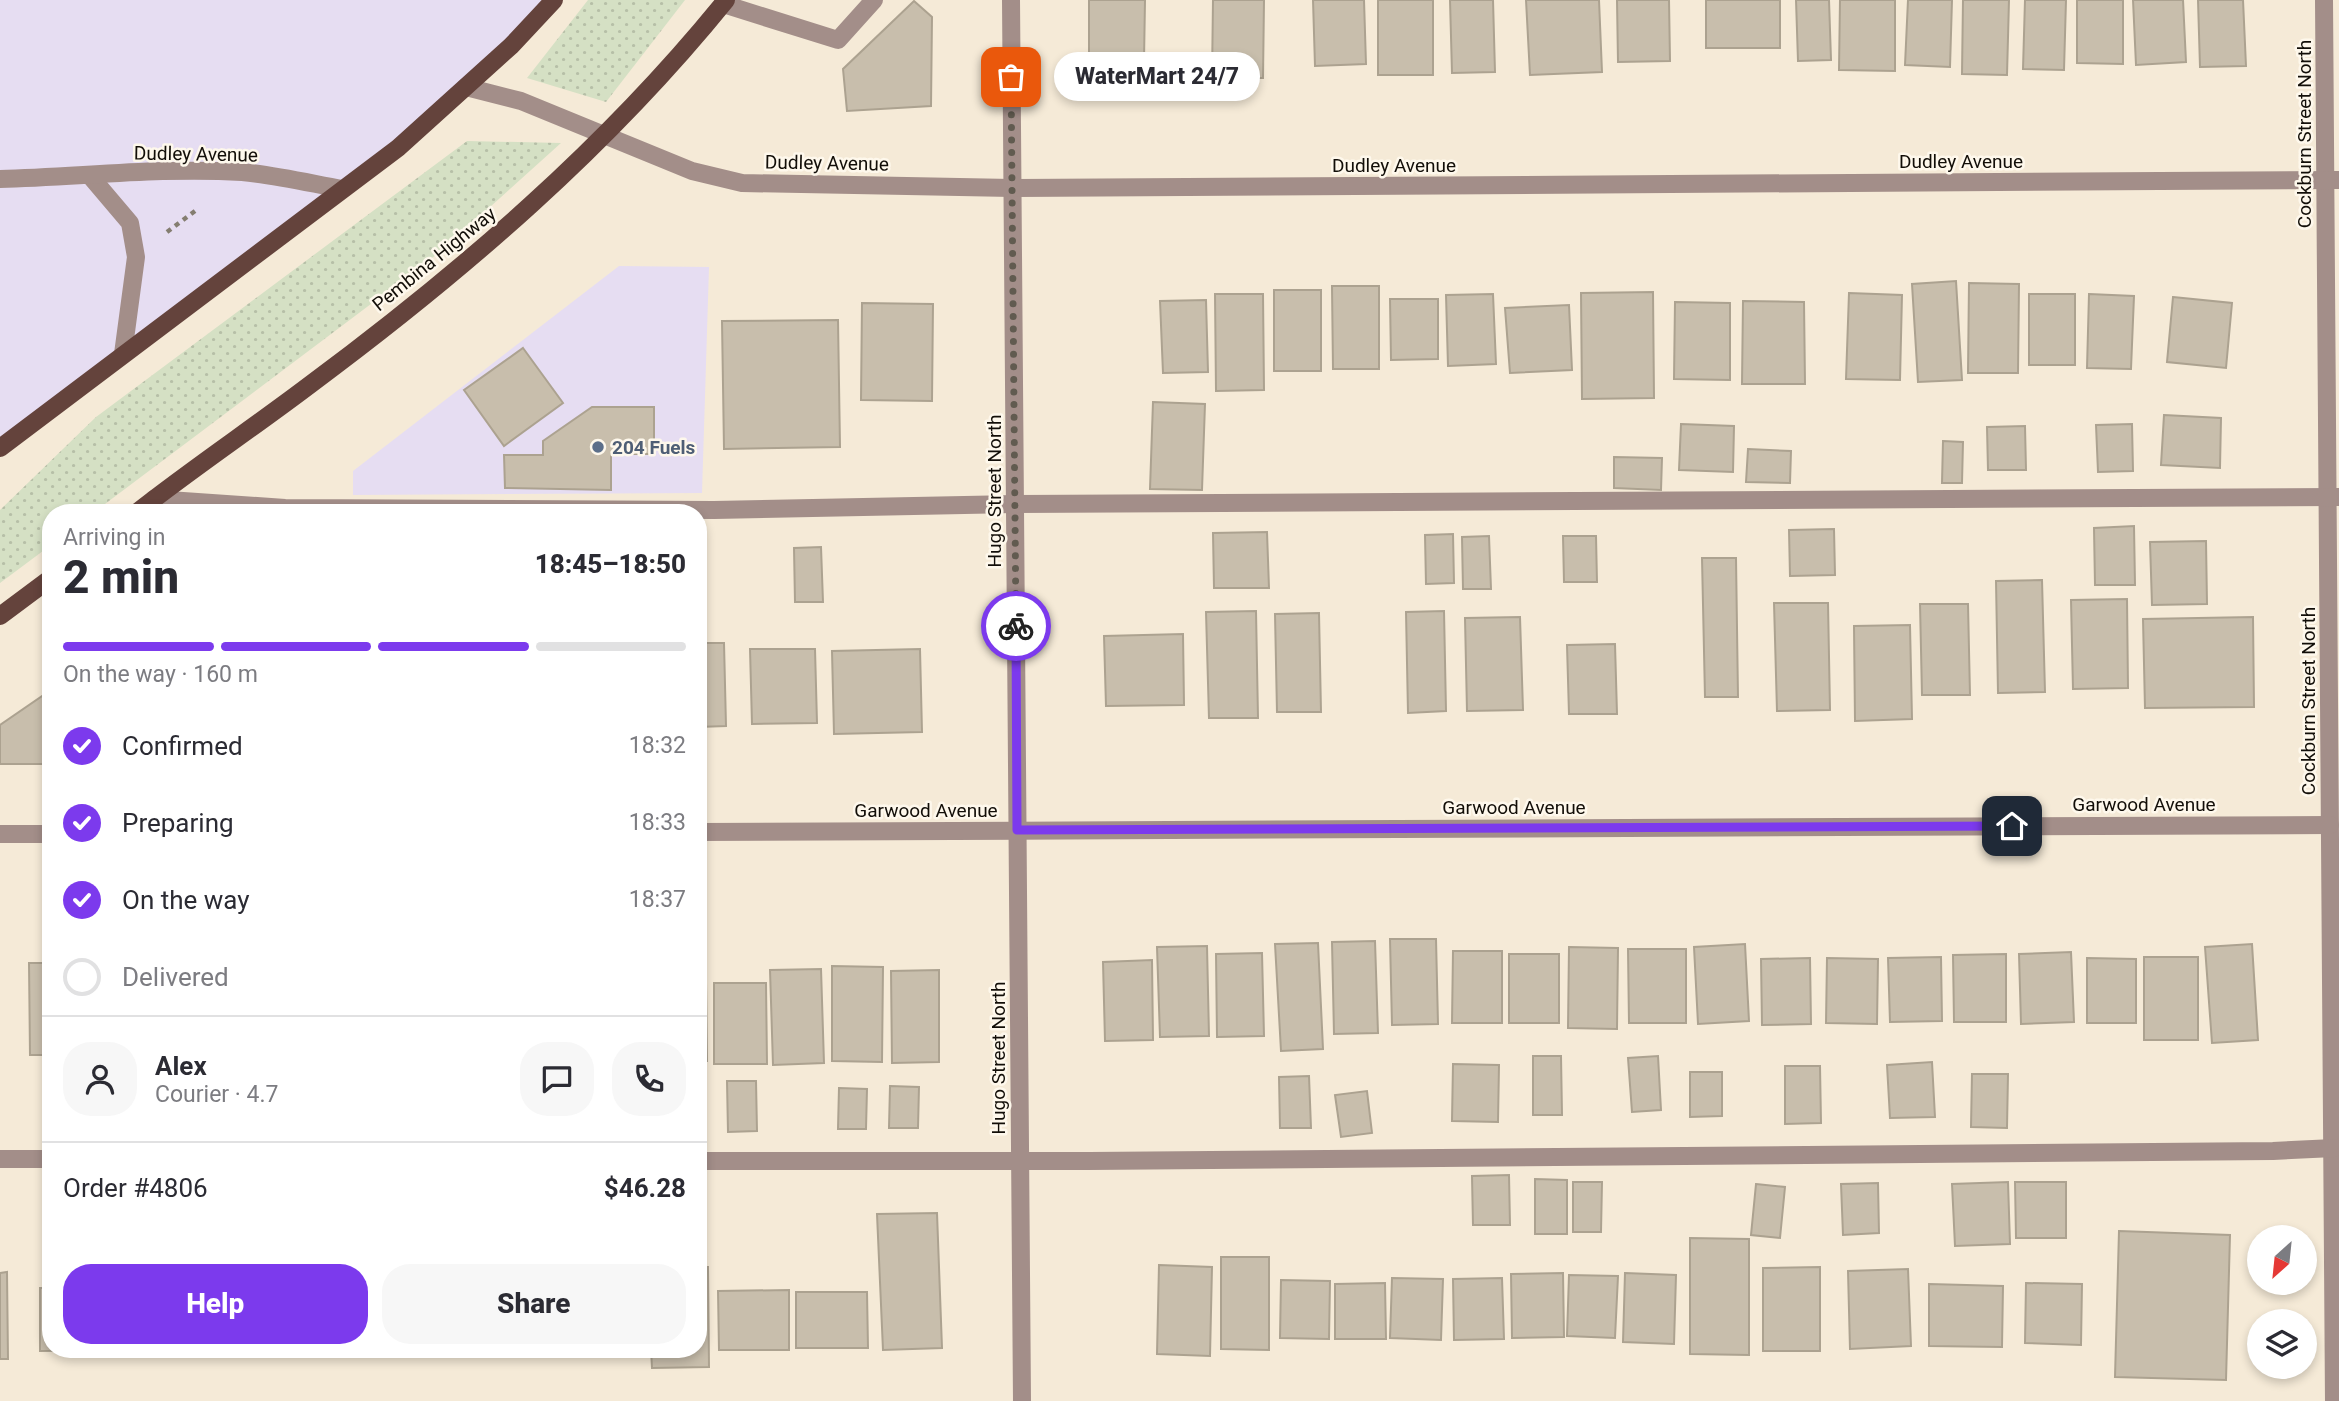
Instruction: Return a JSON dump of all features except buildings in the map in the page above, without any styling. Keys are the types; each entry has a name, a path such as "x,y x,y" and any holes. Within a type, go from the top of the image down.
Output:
{"main road":[{"path":"0,448 398,148 466,87 554,0"},
{"name":"Pembina Highway","path":"148,504 312,384 504,230 670,68 725,2"},
{"path":"0,616 42,585"}],"street":[{"path":"725,2 838,40 874,0"},
{"name":"Hugo Street North","path":"1011,0 1022,1401"},
{"name":"Cockburn Street North","path":"2324,0 2332,181 2330,825 2334,1401"},
{"name":"Dudley Avenue","path":"466,87 521,101 692,170 742,183 1012,188 2332,181"},
{"name":"Dudley Avenue","path":"0,179 90,177 158,170 243,172 342,189"},
{"path":"90,177 130,223 136,257 124,354"},
{"path":"707,510 1015,504 2333,496"},
{"path":"154,499 242,504"},
{"name":"Garwood Avenue","path":"707,832 2330,825"},
{"path":"0,834 42,834"},
{"path":"707,1161 2259,1152 2334,1147"},
{"path":"0,1159 42,1159"}],"path":[{"path":"164,235 205,202"}],"shaded area":[{"path":"0,0 554,0 466,87 0,448"},
{"path":"619,266 709,267 702,493 353,495 353,471"}],"green space":[{"path":"588,0 685,0 606,102 527,78"},
{"path":"467,141 561,143 440,252 105,504 42,504 42,552 0,583 0,510 96,417"}],"way so far":[{"path":"1011,77 1016,626"}],"place":[{"name":"WaterMart 24/7","path":"1011,77"},
{"name":"204 Fuels","path":"598,447"}],"route":[{"path":"1016,626 1017,830 2012,826"}]}
